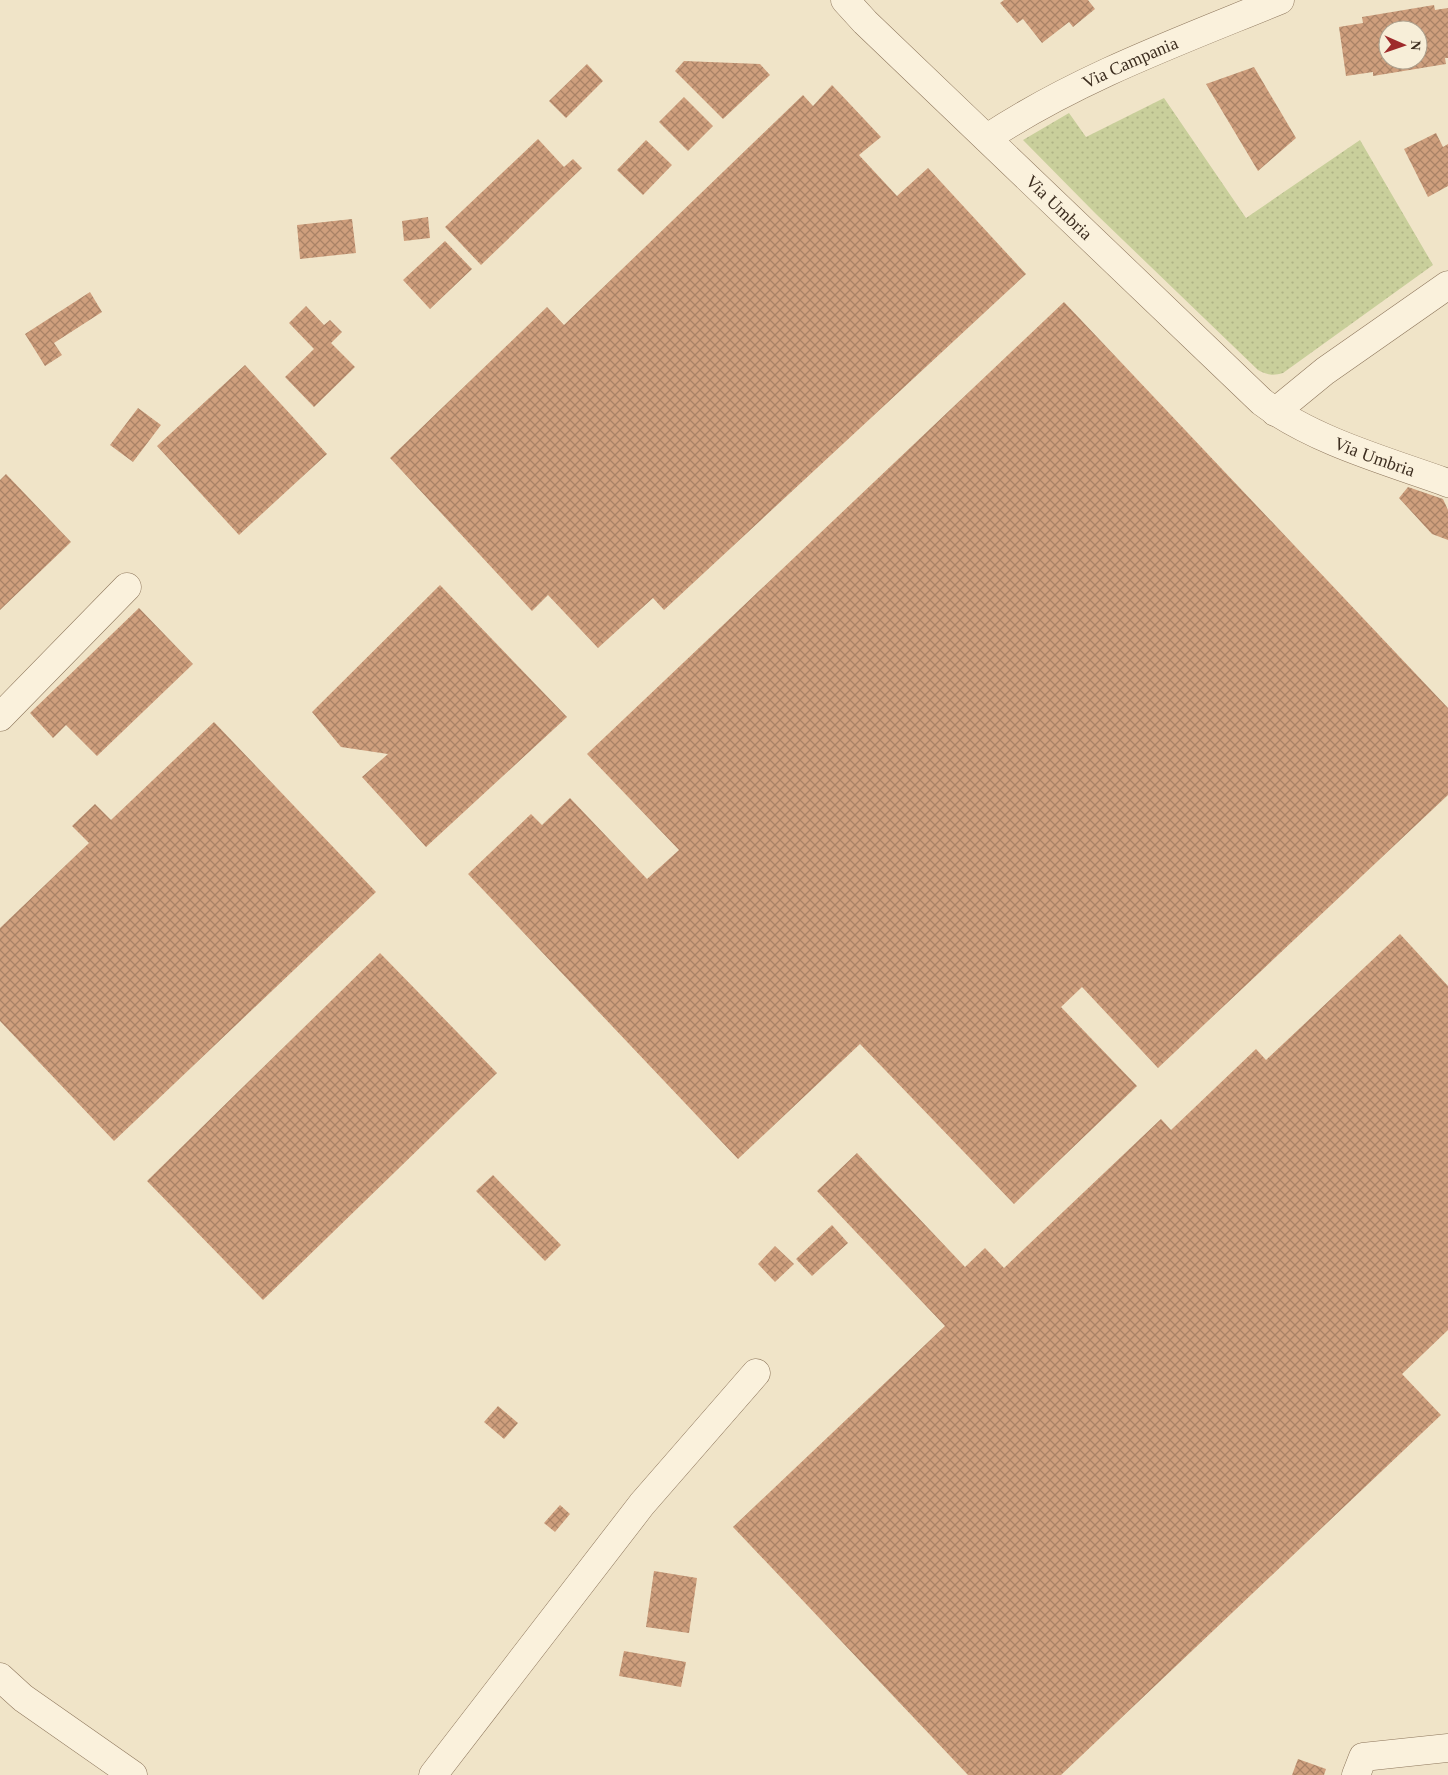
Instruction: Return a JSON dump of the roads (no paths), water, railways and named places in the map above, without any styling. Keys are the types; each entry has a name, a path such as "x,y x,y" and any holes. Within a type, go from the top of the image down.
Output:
{"street":[{"name":"Via Umbria","path":"845,0 865,22 1249,391 1276,412 1318,435 1448,483"},
{"name":"Via Campania","path":"987,138 1031,111 1092,78 1280,0"},
{"path":"1276,412 1325,371 1448,285"},
{"path":"0,717 126,587"},
{"path":"433,1775 642,1504 756,1373"},
{"path":"0,1677 23,1698 133,1775"},
{"path":"1356,1775 1362,1758 1448,1748"}]}
